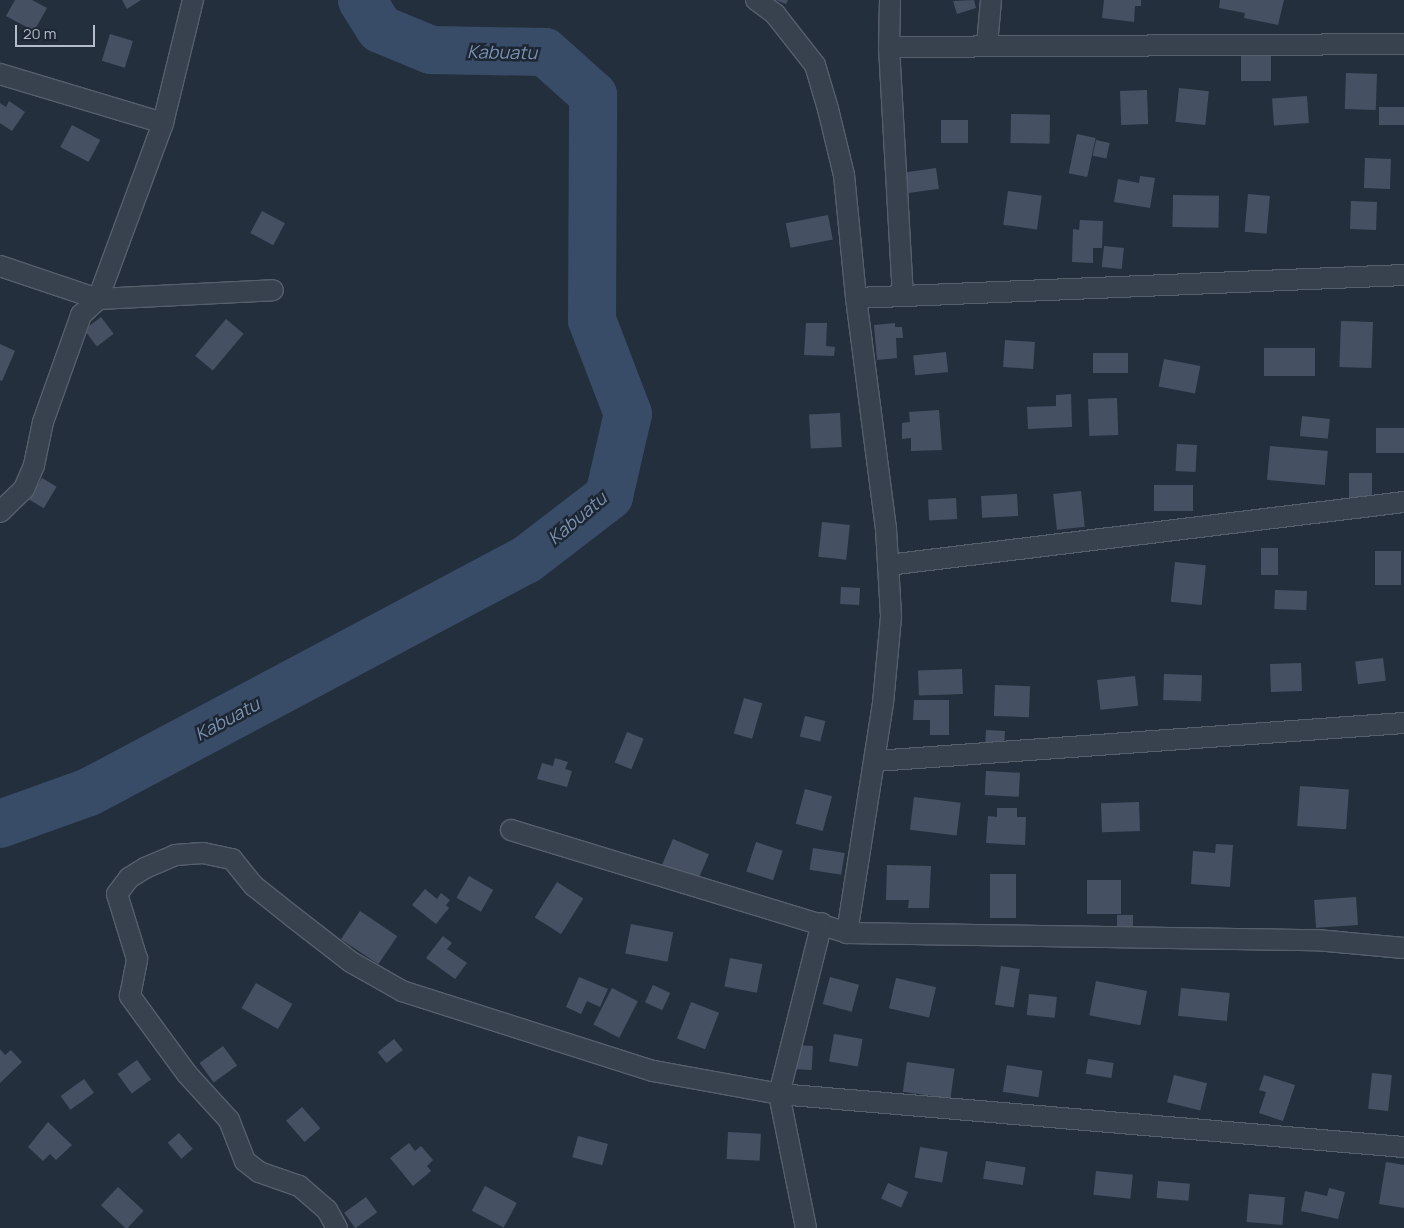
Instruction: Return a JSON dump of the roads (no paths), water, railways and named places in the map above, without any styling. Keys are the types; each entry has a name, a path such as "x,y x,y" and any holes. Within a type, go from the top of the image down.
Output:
{"street":[{"path":"0,512 24,489 34,465 43,422 81,315 98,300 163,123 193,0"},
{"path":"756,0 775,14 815,65 844,175 856,298 886,529 891,617 876,761 847,933"},
{"path":"890,0 889,47 902,296"},
{"path":"988,45 991,0"},
{"path":"889,47 1404,44"},
{"path":"0,74 163,123"},
{"path":"0,266 98,300 273,290"},
{"path":"856,298 1404,275"},
{"path":"888,565 1404,502"},
{"path":"876,761 1404,723"},
{"path":"511,830 822,923 847,933 1316,940 1404,948"},
{"path":"337,1228 326,1210 299,1186 260,1172 246,1161 229,1120 187,1074 130,996 137,959 118,894 129,878 145,868 175,855 203,853 232,859 254,886 351,962 402,990 653,1071 779,1094 1404,1147"},
{"path":"806,1228 779,1094 822,923"}],"waterway":[{"name":"Kabuatu","path":"0,824 89,792 526,560 609,496 628,414 592,320 593,95 545,52 431,50 380,29 362,0"}]}
